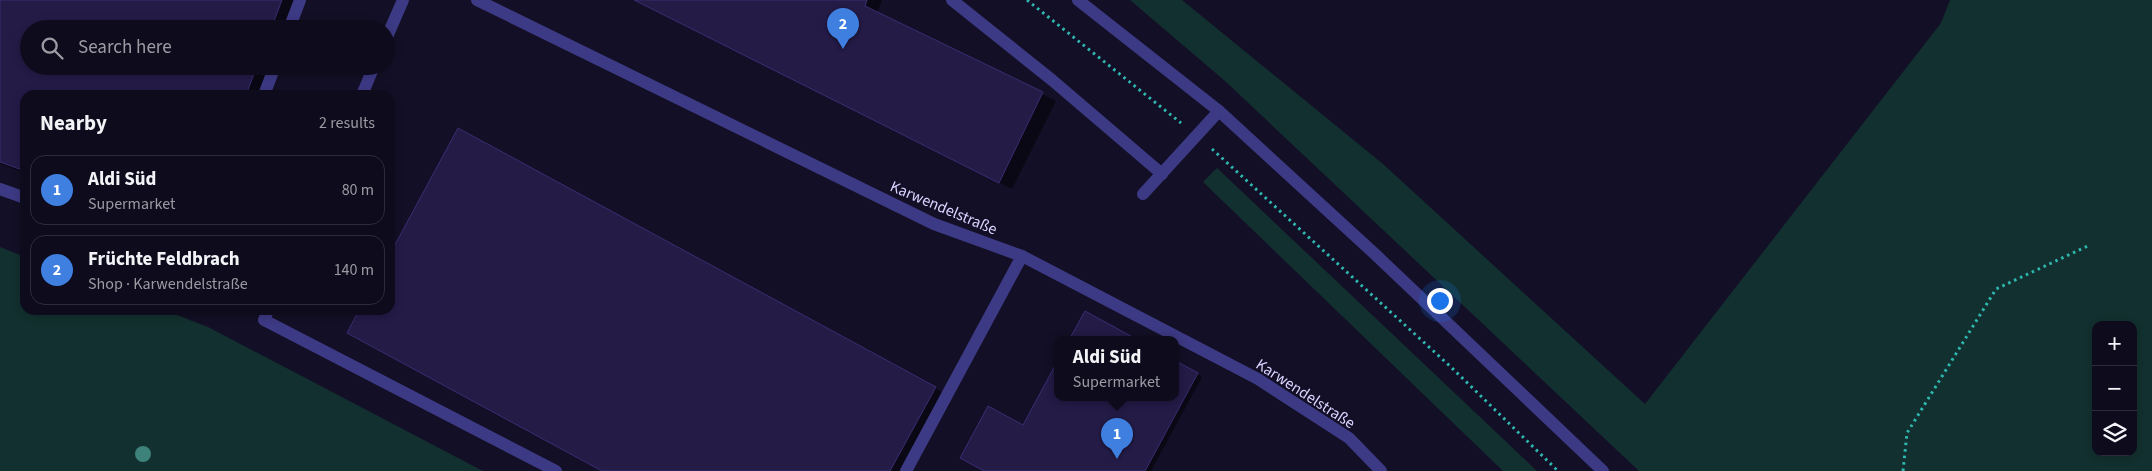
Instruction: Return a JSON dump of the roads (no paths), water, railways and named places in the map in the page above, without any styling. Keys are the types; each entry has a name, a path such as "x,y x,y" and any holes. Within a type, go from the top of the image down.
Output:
{"street":[{"path":"292,20 300,0"},
{"path":"394,20 403,0"},
{"name":"Karwendelstraße","path":"477,0 934,224 1022,256 1175,336"},
{"path":"952,0 1052,80 1162,174"},
{"path":"1078,0 1219,111 1377,256 1602,471"},
{"path":"266,90 272,75"},
{"path":"364,90 370,75"},
{"path":"1143,194 1219,111"},
{"path":"0,189 20,196"},
{"path":"906,471 1022,256"},
{"path":"266,315 264,320 556,471"},
{"name":"Karwendelstraße","path":"1179,338 1258,379 1349,438 1381,471"}],"place":[{"name":"Früchte Feldbrach","path":"843,49"},
{"name":"Aldi Süd","path":"1117,459"}]}
